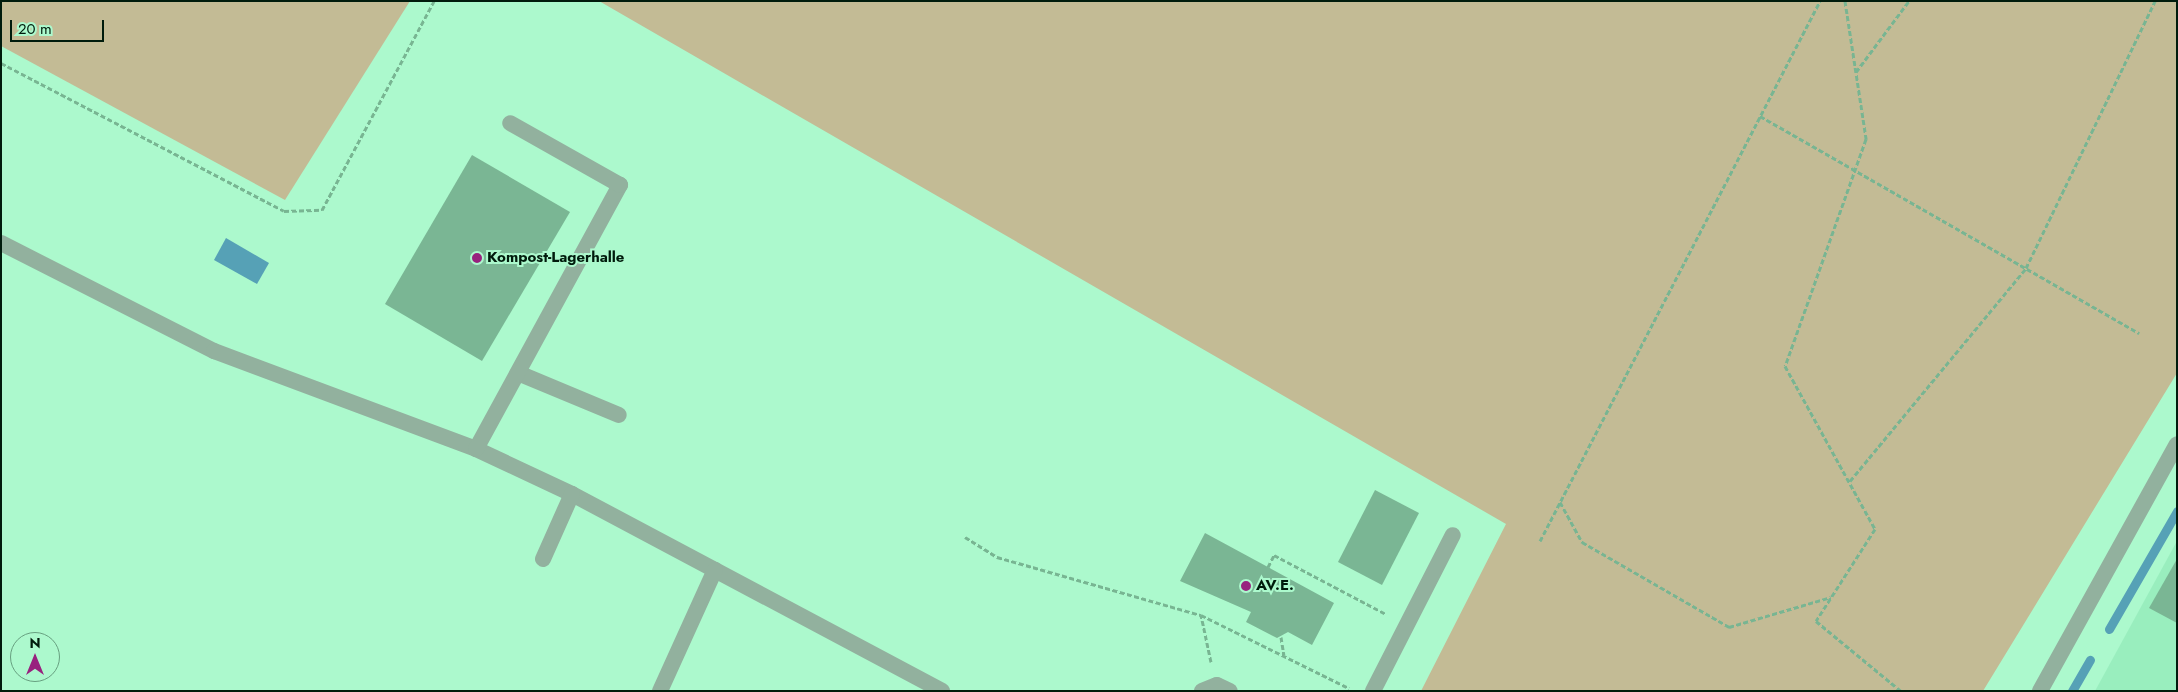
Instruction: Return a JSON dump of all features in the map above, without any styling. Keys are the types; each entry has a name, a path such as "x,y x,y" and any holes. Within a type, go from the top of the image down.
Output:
{"lane":[{"path":"476,449 620,185 510,123"},
{"path":"1,243 214,351 476,449 572,494 942,691"},
{"path":"518,373 619,415"},
{"path":"2040,691 2177,444"},
{"path":"543,559 572,494"},
{"path":"1372,691 1453,535"},
{"path":"660,691 715,570"}],"path":[{"path":"1,63 284,211 322,210 434,1"},
{"path":"1540,541 1820,1"},
{"path":"1845,1 1866,139 1785,366 1875,529 1816,621 1901,691"},
{"path":"1855,72 1909,1"},
{"path":"1850,481 2026,268 2155,1"},
{"path":"1760,116 2139,333"},
{"path":"1560,502 1582,542 1729,627 1832,597"},
{"path":"965,537 997,557 1201,614 1354,691"},
{"path":"1268,567 1274,555 1407,624"},
{"path":"1201,614 1216,689"},
{"path":"1281,637 1284,656"}],"shaded area":[{"path":"1,1 410,1 285,200 1,46"},
{"path":"599,1 2177,1 2177,373 1983,691 1421,691 1506,524"},
{"path":"2177,541 2177,691 2095,691"}],"water":[{"path":"226,238 269,263 257,284 214,260"}],"building":[{"name":"Kompost-Lagerhalle","path":"472,155 570,212 482,361 385,304"},
{"path":"1375,490 1419,513 1382,585 1338,562"},
{"name":"AV.E.","path":"1205,533 1334,603 1312,645 1288,632 1277,638 1246,622 1251,612 1180,581"},
{"path":"2177,559 2177,623 2149,608"}],"waterway":[{"path":"2109,629 2177,511"},
{"path":"2072,691 2090,660"}],"place":[{"name":"Kompost-Lagerhalle","path":"477,258"},
{"name":"AV.E.","path":"1246,586"}]}
